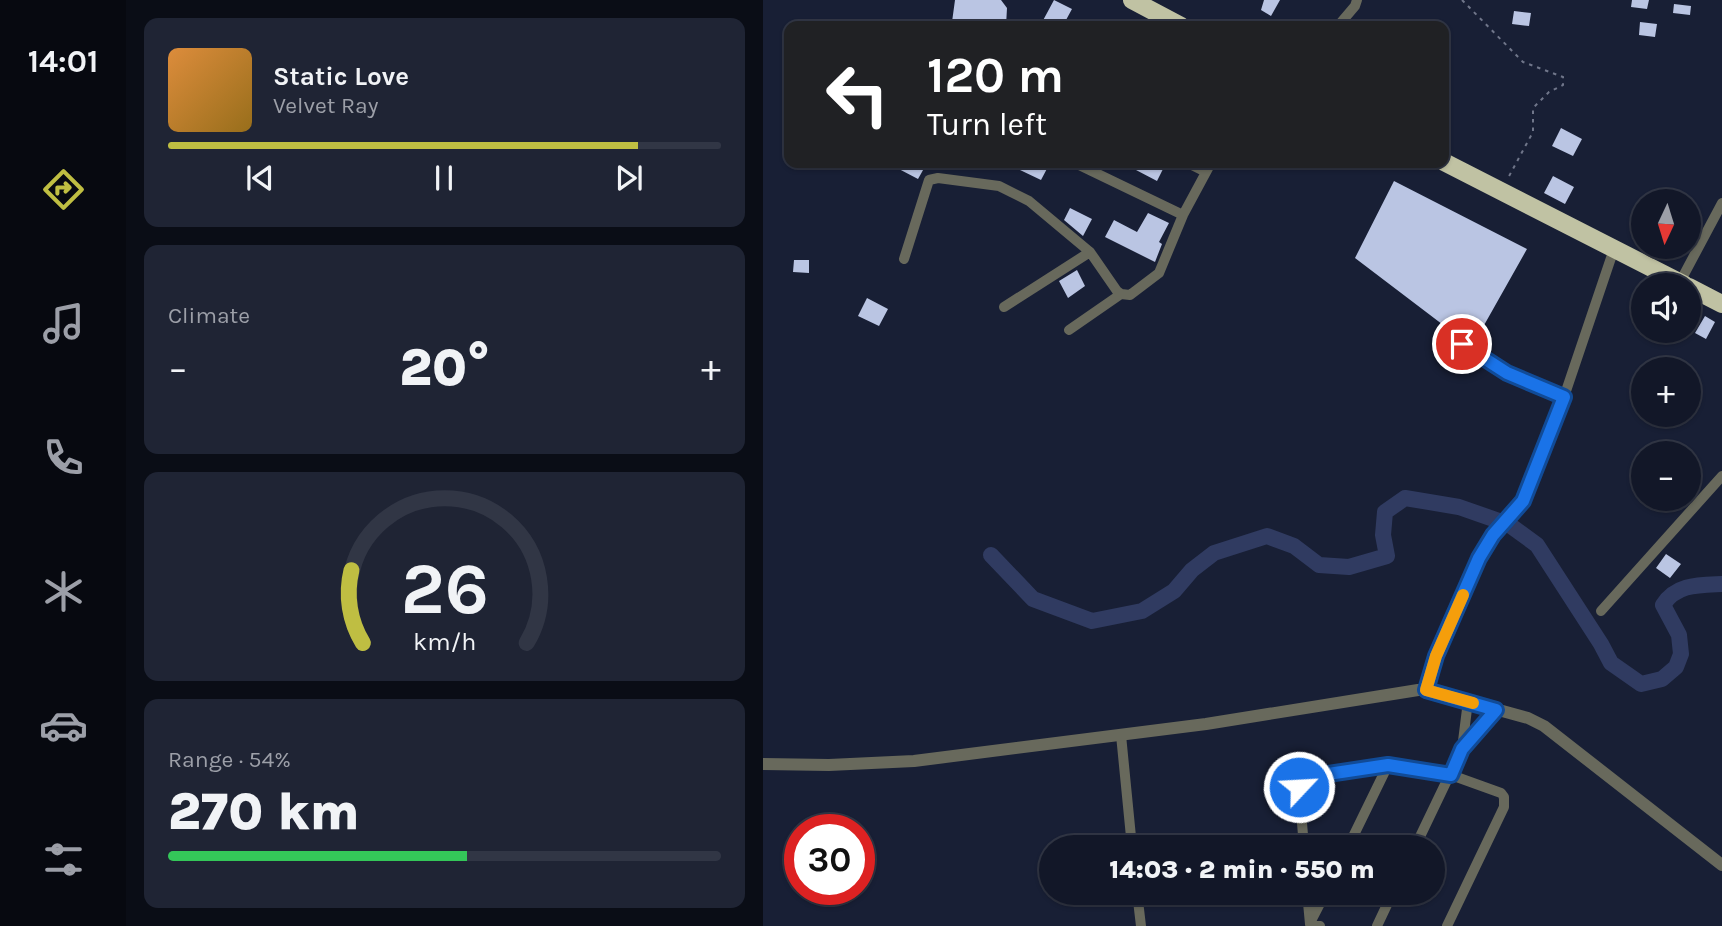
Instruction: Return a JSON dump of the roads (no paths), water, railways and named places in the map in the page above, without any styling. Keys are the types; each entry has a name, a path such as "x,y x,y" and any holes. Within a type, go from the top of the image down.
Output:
{"highway":[{"path":"1132,0 1172,21"},
{"path":"1449,165 1661,273"},
{"path":"1701,293 1722,304"}],"street":[{"path":"1342,21 1357,0"},
{"path":"1085,168 1183,215"},
{"path":"1069,330 1121,294 1134,293 1159,273 1183,215 1207,168"},
{"path":"904,259 926,183 932,178 999,186 1029,201 1090,252 1121,294"},
{"path":"1690,273 1722,204"},
{"path":"1426,690 1436,656 1479,558 1493,535 1523,501 1564,397 1614,249"},
{"path":"1004,307 1090,252"},
{"path":"1462,344 1507,373 1564,397"},
{"path":"1601,611 1722,476"},
{"path":"763,764 829,765 904,761 1121,735 1426,690 1528,718 1544,726 1722,866"},
{"path":"1421,835 1462,749 1468,701"},
{"path":"1462,749 1496,710"},
{"path":"1121,735 1131,835"},
{"path":"1354,835 1388,765"},
{"path":"1303,835 1299,787 1303,779 1388,765 1451,775 1501,793 1504,802 1447,926"},
{"path":"1139,905 1141,926"},
{"path":"1309,905 1313,925"},
{"path":"1313,925 1321,905"},
{"path":"1377,926 1387,905"}],"waterway":[{"path":"991,555 1033,599 1092,621 1142,611 1174,591 1192,570 1214,553 1267,536 1294,546 1319,565 1349,567 1387,556 1383,535 1385,512 1405,498 1459,507 1499,521"},
{"path":"1511,526 1537,545 1611,663 1641,684 1662,679 1676,667 1681,654 1679,635 1663,605 1668,598 1681,589 1722,584"}]}
